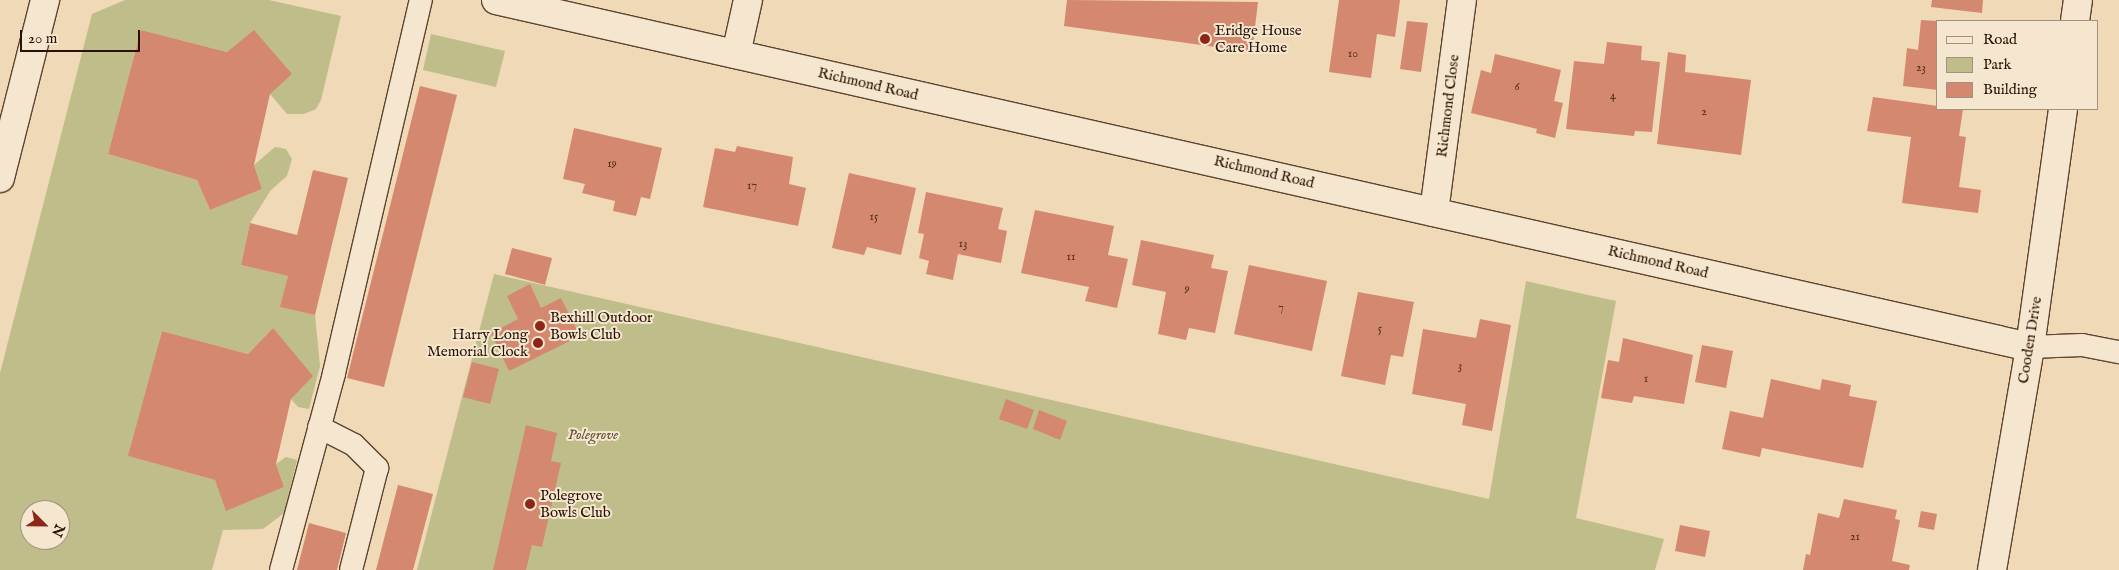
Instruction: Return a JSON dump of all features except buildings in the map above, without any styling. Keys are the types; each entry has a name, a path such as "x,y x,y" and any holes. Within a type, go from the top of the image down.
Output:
{"main road":[{"path":"0,178 45,0"},
{"name":"Richmond Road","path":"496,0 2030,347"},
{"path":"736,54 748,0"},
{"name":"Richmond Close","path":"1434,212 1462,0"},
{"path":"2075,20 2078,0"},
{"name":"Cooden Drive","path":"1992,570 2030,347 2063,110"}],"lane":[{"path":"281,570 320,427 422,0"},
{"path":"2030,347 2082,345 2119,352"},
{"path":"320,427 354,445 377,468 352,570"}],"green space":[{"path":"125,0 269,0 341,16 321,100 316,109 304,114 287,114 270,94 254,31 227,52 141,30 108,154 197,180 210,210 262,189 254,165 275,147 286,149 292,159 287,176 271,190 250,223 241,265 288,276 281,307 315,315 320,366 309,409 298,407 291,399 273,328 248,354 162,331 129,456 215,480 227,510 284,487 276,464 286,457 297,460 284,513 263,529 223,530 212,570 0,570 0,373 92,14"},
{"path":"431,34 505,51 496,87 423,70"},
{"name":"Polegrove","path":"494,274 1489,499 1526,281 1616,301 1576,518 1664,539 1655,570 417,570"}],"place":[{"name":"Eridge House Care Home","path":"1205,39"},
{"name":"Bexhill Outdoor Bowls Club","path":"540,326"},
{"name":"Harry Long Memorial Clock","path":"538,343"},
{"name":"Polegrove Bowls Club","path":"530,504"}]}
